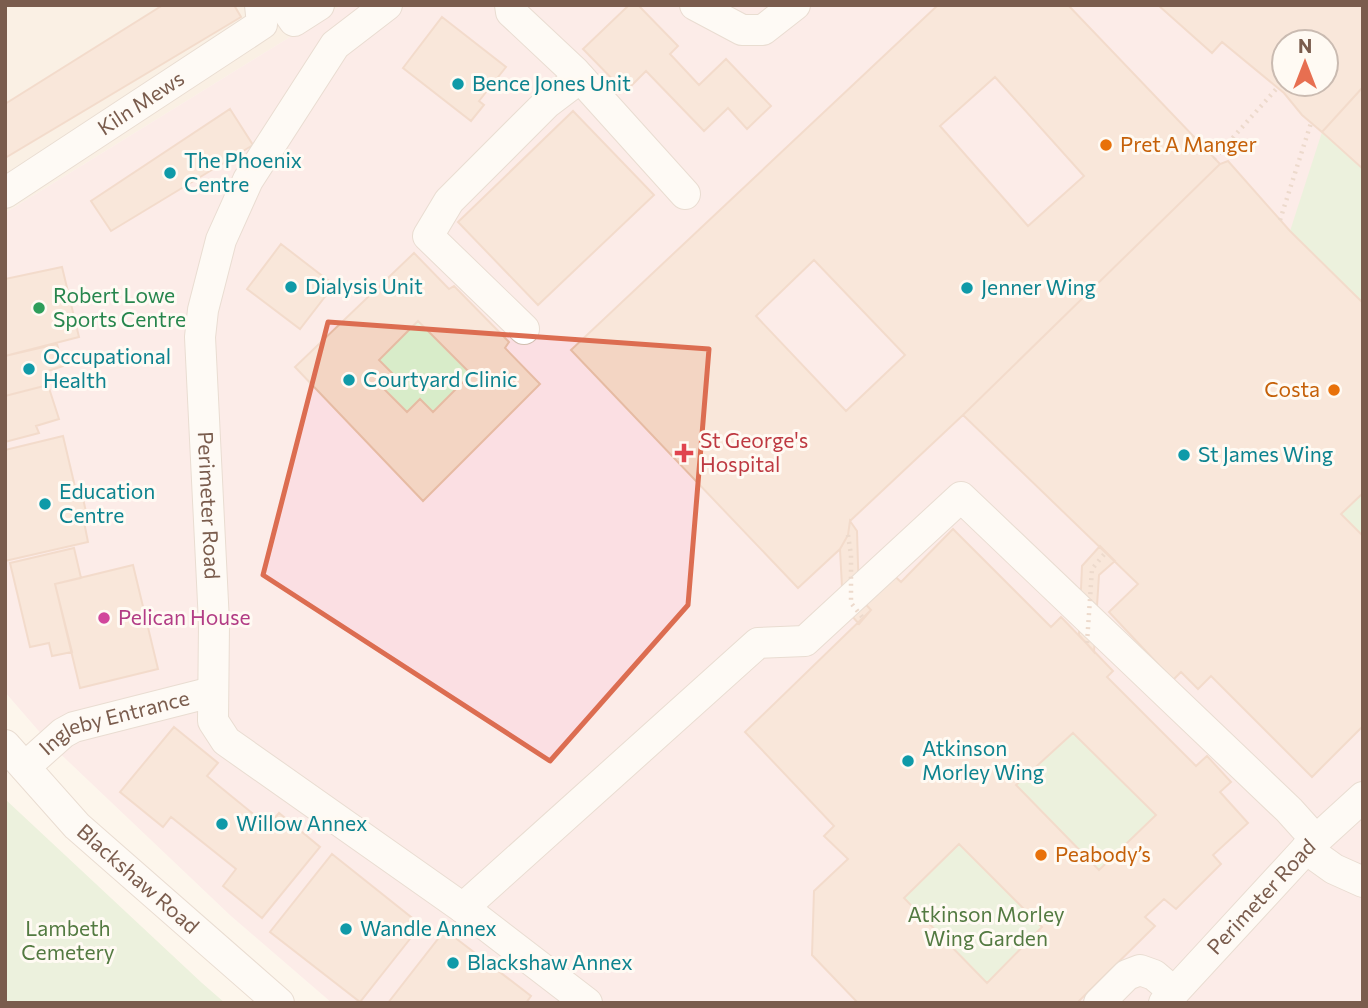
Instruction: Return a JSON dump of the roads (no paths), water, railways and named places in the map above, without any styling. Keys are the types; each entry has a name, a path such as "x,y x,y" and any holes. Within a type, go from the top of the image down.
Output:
{"street":[{"name":"Kiln Mews","path":"5,193 262,24 260,5"},
{"path":"283,5 295,21 319,5"},
{"name":"Perimeter Road","path":"387,5 335,45 248,180 221,240 203,310 200,337 214,623 213,721 226,741 463,908 587,1003"},
{"path":"510,5 511,12 580,78 685,194"},
{"path":"695,5 743,30 763,30 795,5"},
{"path":"524,329 428,236 449,201 547,103 580,78"},
{"path":"463,908 758,643 805,641 961,497 1289,810 1311,844 1334,869 1363,882"},
{"name":"Ingleby Entrance","path":"25,767 74,727 212,692"},
{"name":"Blackshaw Road","path":"5,745 77,826 279,1003"},
{"name":"Perimeter Road","path":"1169,997 1311,844 1363,797"},
{"path":"1099,1003 1127,975 1140,970 1154,975 1169,997"}],"place":[{"name":"Bence Jones Unit","path":"458,84"},
{"name":"Pret A Manger","path":"1106,145"},
{"name":"The Phoenix Centre","path":"170,173"},
{"name":"Dialysis Unit","path":"291,287"},
{"name":"Jenner Wing","path":"967,288"},
{"name":"Robert Lowe Sports Centre","path":"39,308"},
{"name":"Occupational Health","path":"29,369"},
{"name":"Courtyard Clinic","path":"349,380"},
{"name":"Costa","path":"1334,390"},
{"name":"St George's Hospital","path":"684,453"},
{"name":"St James Wing","path":"1184,455"},
{"name":"Education Centre","path":"45,504"},
{"name":"Pelican House","path":"104,618"},
{"name":"Atkinson Morley Wing","path":"908,761"},
{"name":"Willow Annex","path":"222,824"},
{"name":"Peabody’s","path":"1041,855"},
{"name":"Wandle Annex","path":"346,929"},
{"name":"Blackshaw Annex","path":"453,963"}],"park label":[{"name":"Atkinson Morley Wing Garden","path":"986,927"},
{"name":"Lambeth Cemetery","path":"68,941"}]}
